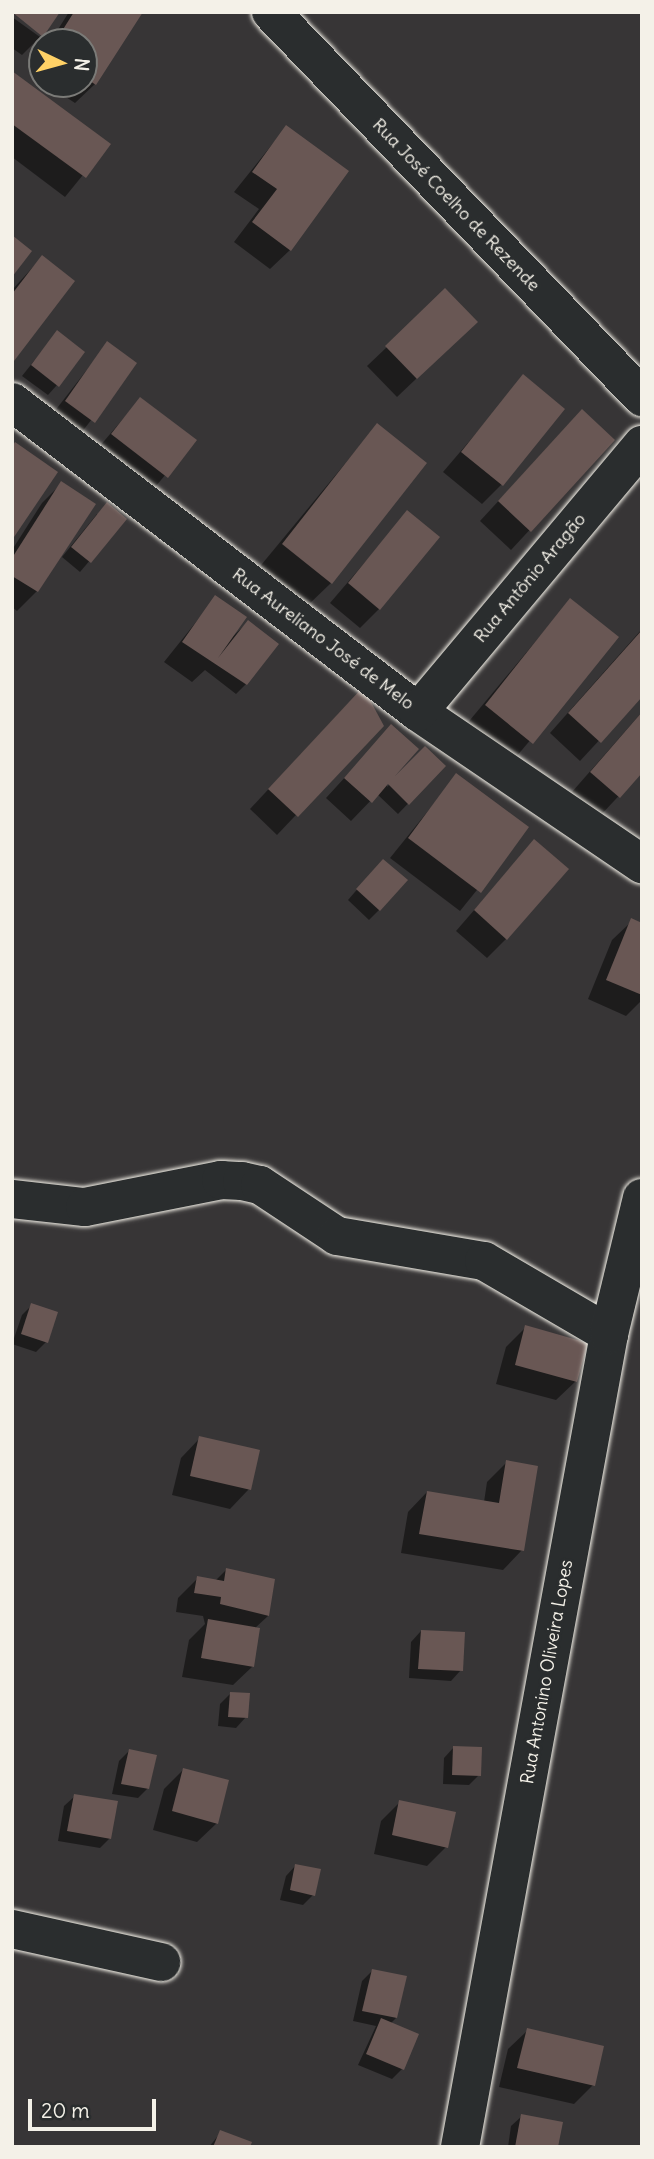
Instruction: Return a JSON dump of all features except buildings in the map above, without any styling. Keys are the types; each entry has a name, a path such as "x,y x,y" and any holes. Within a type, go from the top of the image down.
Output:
{"street":[{"name":"Rua José Coelho de Rezende","path":"271,12 642,397"},
{"name":"Rua Aureliano José de Melo","path":"12,402 418,712 642,864"},
{"name":"Rua Antônio Aragão","path":"418,712 642,445"},
{"path":"12,1199 85,1207 221,1180 260,1185 337,1236 484,1261 608,1334"},
{"name":"Rua Antonino Oliveira Lopes","path":"460,2147 608,1334 642,1198"},
{"path":"12,1929 161,1962"}]}
